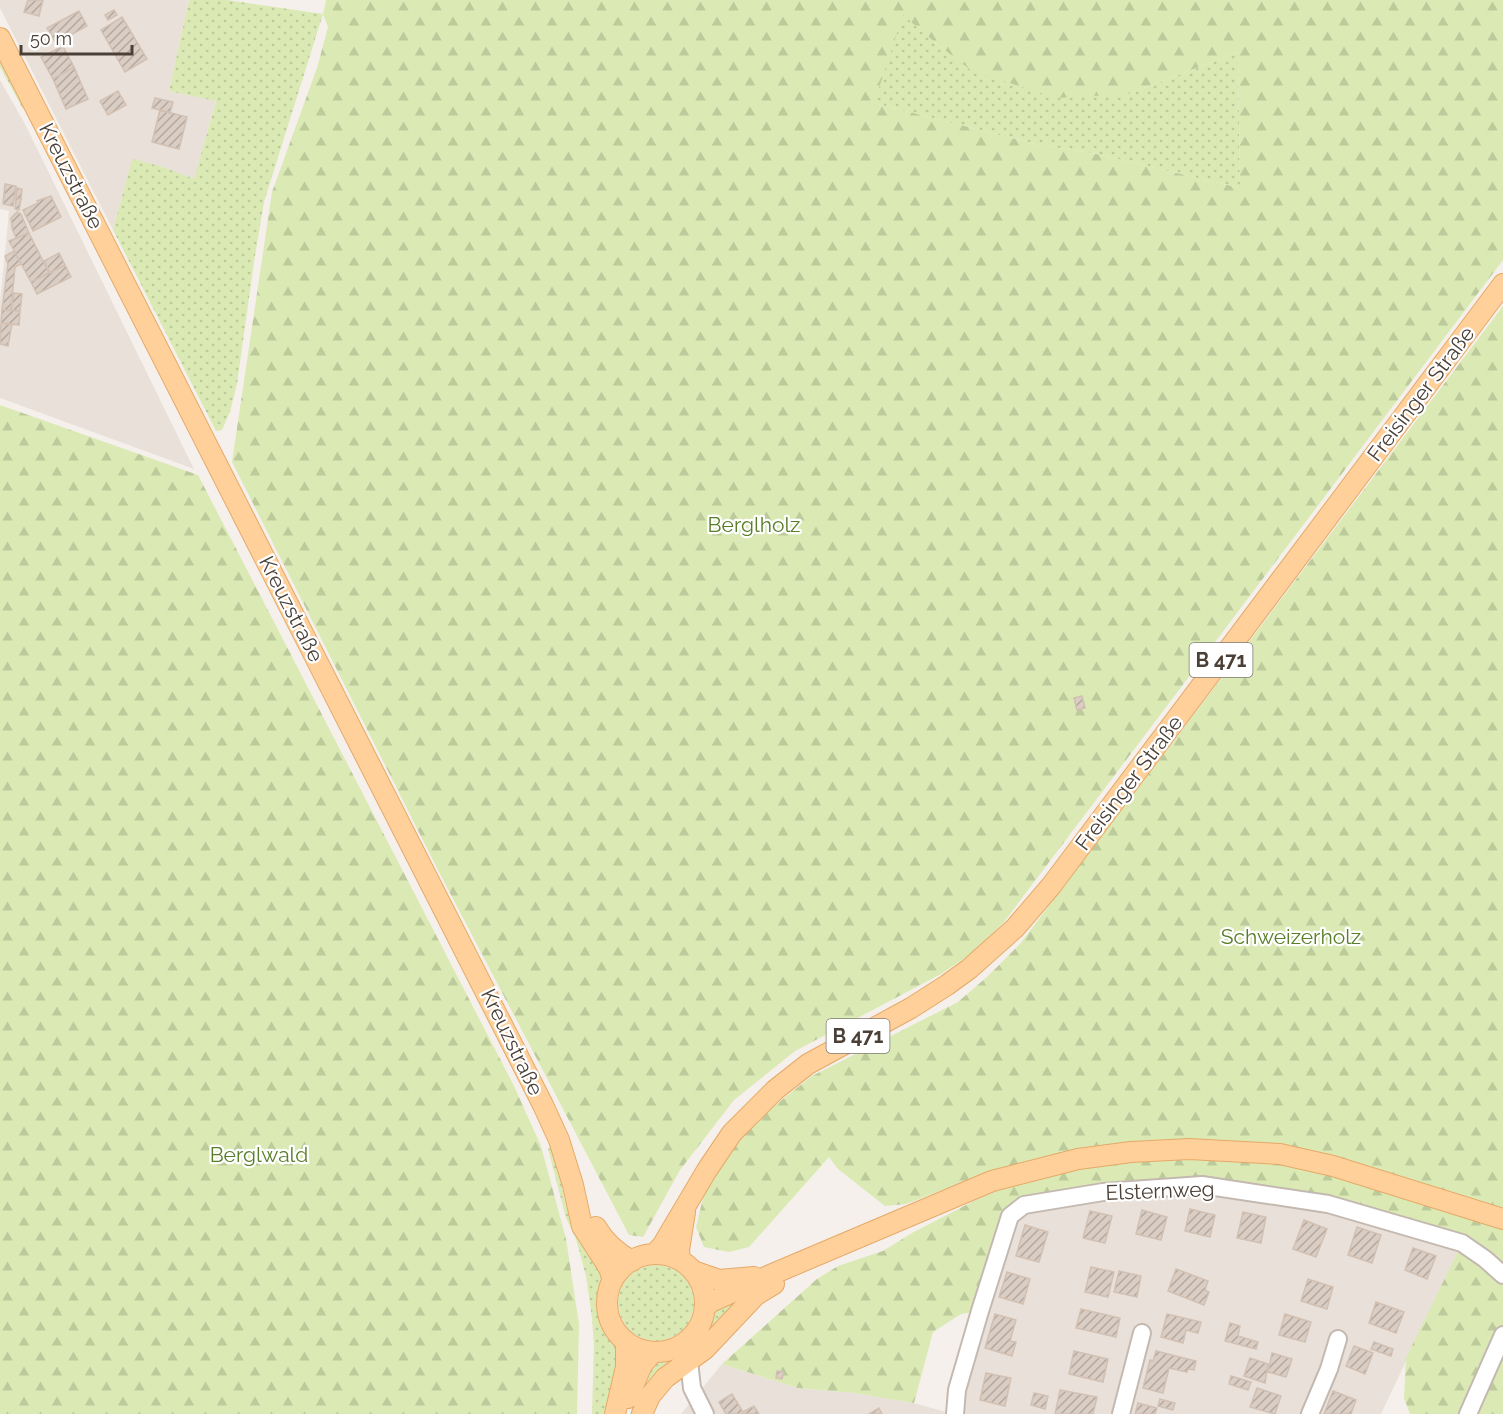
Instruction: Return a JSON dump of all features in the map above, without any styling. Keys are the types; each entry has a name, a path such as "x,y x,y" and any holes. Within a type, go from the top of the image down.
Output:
{"main road":[{"name":"Kreuzstraße","path":"0,38 498,1013 559,1140 573,1185 582,1226 609,1268 613,1280"},
{"name":"Freisinger Straße","path":"686,1206 732,1133 776,1090 808,1064 912,1008 947,986 1015,928 1051,886 1503,284"},
{"path":"705,1307 768,1275 992,1181 1078,1159 1131,1152 1177,1149 1281,1154 1333,1166 1503,1219"},
{"name":"Kreuzstraße","path":"573,1185 598,1230 621,1255 632,1261"},
{"name":"B 471","path":"654,1254 686,1206"},
{"name":"B 471","path":"686,1206 679,1250 687,1266"},
{"path":"642,1414 650,1396 665,1378 690,1371 756,1295 836,1248"},
{"path":"687,1266 703,1288 705,1307 702,1322 694,1335 682,1345 668,1351 653,1352 639,1349 626,1342 616,1332 607,1306 608,1293 613,1280 621,1269 632,1261 654,1254 672,1257 719,1280 768,1275"},
{"path":"615,1414 626,1367 626,1342"},
{"path":"621,1414 642,1365 653,1352"}],"street":[{"name":"Elsternweg","path":"955,1414 957,1390 1010,1216 1024,1205 1102,1192 1202,1185 1328,1204 1462,1243 1503,1275"},
{"path":"1121,1414 1142,1332"},
{"path":"1468,1414 1503,1335"},
{"path":"1310,1414 1329,1369 1338,1339"},
{"path":"690,1371 695,1397 705,1414"}],"shaded area":[{"path":"0,0 189,0 169,91 216,100 194,180 160,167 132,160 113,230 0,8"},
{"path":"0,80 25,124 194,469 0,398 0,301 9,211 0,209"},
{"path":"1202,1185 1328,1204 1462,1243 1381,1414 955,1414 980,1311 1024,1205"},
{"path":"722,1364 798,1388 854,1393 914,1403 953,1414 681,1414"}],"green space":[{"path":"189,0 227,0 323,14 264,202 237,384 230,412 222,430 216,431 113,230 132,159 160,166 194,179 216,101 169,91"},
{"name":"Berglholz","path":"326,0 1503,0 1503,260 1004,922 975,951 941,974 795,1051 734,1100 680,1170 643,1237 629,1235 439,872 232,462 272,192 317,68 328,27 323,14","holes":["903,15 972,71 1056,98 1128,94 1238,52 1240,188 1092,153 1039,145 874,103"]},
{"path":"903,14 937,44 972,70 1128,94 1238,52 1240,188 1092,153 1039,145 873,103"},
{"path":"0,56 24,107 23,109 0,67"},
{"name":"Schweizerholz","path":"1503,306 1503,1208 1335,1158 1076,1151 986,1173 906,1204 885,1206 838,1169 829,1157 749,1247 729,1252 704,1247 696,1227 703,1198 723,1162 755,1121 812,1076 958,1002 1020,944"},
{"name":"Berglwald","path":"0,405 198,475 513,1084 541,1146 566,1239 579,1324 577,1414 0,1414"},
{"path":"551,1148 566,1204 602,1276 599,1305 602,1321 619,1350 619,1368 607,1414 592,1414 594,1346 586,1276 576,1239 566,1218 548,1149"},
{"path":"1187,1156 1278,1161 1331,1171 1503,1227 1503,1414 1410,1414 1404,1398 1406,1358 1462,1243 1328,1204 1202,1185 1024,1205 980,1311 961,1314 933,1332 914,1403 854,1393 798,1388 722,1364 817,1279 838,1266 883,1251 912,1233 997,1189 1077,1167"},
{"path":"656,1265 670,1268 683,1276 691,1289 694,1303 691,1317 683,1330 670,1338 656,1341 642,1338 629,1330 621,1317 618,1303 621,1289 629,1276 642,1268"},
{"path":"744,1296 635,1414 630,1414 640,1382 654,1362 690,1345 702,1332 711,1313 726,1302"}],"building":[{"path":"28,0 43,0 39,16 24,12"},
{"path":"114,10 117,15 108,20 105,15"},
{"path":"79,11 87,26 56,43 47,28"},
{"path":"122,17 147,59 125,72 101,30"},
{"path":"63,46 74,67 53,79 41,57"},
{"path":"74,67 88,99 66,109 53,79"},
{"path":"118,91 126,105 108,115 100,101"},
{"path":"155,98 173,102 170,113 152,108"},
{"path":"160,110 187,117 179,149 152,142"},
{"path":"5,184 16,186 13,206 3,204"},
{"path":"17,188 22,189 21,199 16,198"},
{"path":"51,196 61,217 33,231 23,210"},
{"path":"16,198 21,199 19,210 15,209"},
{"path":"17,212 21,214 29,233 16,238 11,218"},
{"path":"29,233 49,273 31,282 9,241"},
{"path":"14,251 21,264 15,267 11,310 2,310 8,264 5,256"},
{"path":"59,253 65,265 50,273 44,261"},
{"path":"65,265 71,277 37,294 31,282"},
{"path":"14,293 22,294 20,311 11,310"},
{"path":"2,310 20,311 19,325 1,323"},
{"path":"1,323 12,324 8,346 0,344"},
{"path":"1082,696 1085,708 1077,710 1074,698"},
{"path":"1190,1209 1215,1215 1210,1237 1185,1231"},
{"path":"1142,1210 1167,1217 1161,1240 1136,1234"},
{"path":"1090,1211 1112,1216 1105,1243 1083,1238"},
{"path":"1243,1212 1266,1217 1261,1243 1237,1238"},
{"path":"1304,1220 1327,1229 1316,1257 1293,1249"},
{"path":"1025,1225 1048,1232 1039,1262 1016,1256"},
{"path":"1357,1227 1381,1235 1372,1263 1348,1255"},
{"path":"1413,1248 1436,1256 1427,1279 1405,1270"},
{"path":"1091,1267 1114,1272 1108,1297 1085,1292"},
{"path":"1176,1269 1208,1281 1205,1290 1209,1292 1204,1305 1168,1291"},
{"path":"1119,1271 1141,1276 1137,1297 1114,1292"},
{"path":"1007,1272 1030,1279 1023,1304 999,1297"},
{"path":"1308,1279 1333,1287 1327,1309 1301,1301"},
{"path":"1376,1302 1404,1312 1396,1333 1369,1323"},
{"path":"1081,1309 1120,1318 1116,1337 1076,1328"},
{"path":"995,1314 1016,1320 1010,1341 1016,1342 1012,1356 985,1348"},
{"path":"1167,1314 1201,1322 1198,1333 1186,1330 1183,1343 1161,1337"},
{"path":"1285,1314 1311,1322 1305,1342 1279,1335"},
{"path":"1230,1323 1240,1326 1238,1336 1258,1342 1256,1349 1225,1341"},
{"path":"1374,1342 1393,1349 1391,1356 1371,1349"},
{"path":"1354,1346 1373,1353 1365,1374 1346,1366"},
{"path":"1074,1351 1108,1359 1103,1382 1069,1374"},
{"path":"1156,1351 1196,1361 1194,1370 1188,1369 1187,1372 1169,1368 1163,1393 1143,1388 1150,1360 1153,1361"},
{"path":"1272,1353 1292,1359 1286,1377 1268,1372"},
{"path":"1250,1358 1268,1364 1265,1383 1244,1376"},
{"path":"777,1371 784,1372 782,1379 776,1378"},
{"path":"986,1373 1011,1378 1005,1406 980,1400"},
{"path":"1231,1376 1251,1382 1248,1390 1229,1384"},
{"path":"1257,1388 1281,1396 1275,1414 1250,1407"},
{"path":"1060,1390 1097,1397 1093,1414 1055,1414"},
{"path":"1333,1391 1356,1400 1351,1414 1324,1414"},
{"path":"1034,1393 1048,1396 1045,1409 1031,1405"},
{"path":"732,1394 743,1412 754,1406 759,1414 726,1414 719,1402"},
{"path":"1160,1399 1175,1403 1173,1410 1158,1406"},
{"path":"1138,1403 1157,1408 1155,1414 1135,1414"},
{"path":"879,1408 882,1414 869,1414"}]}
